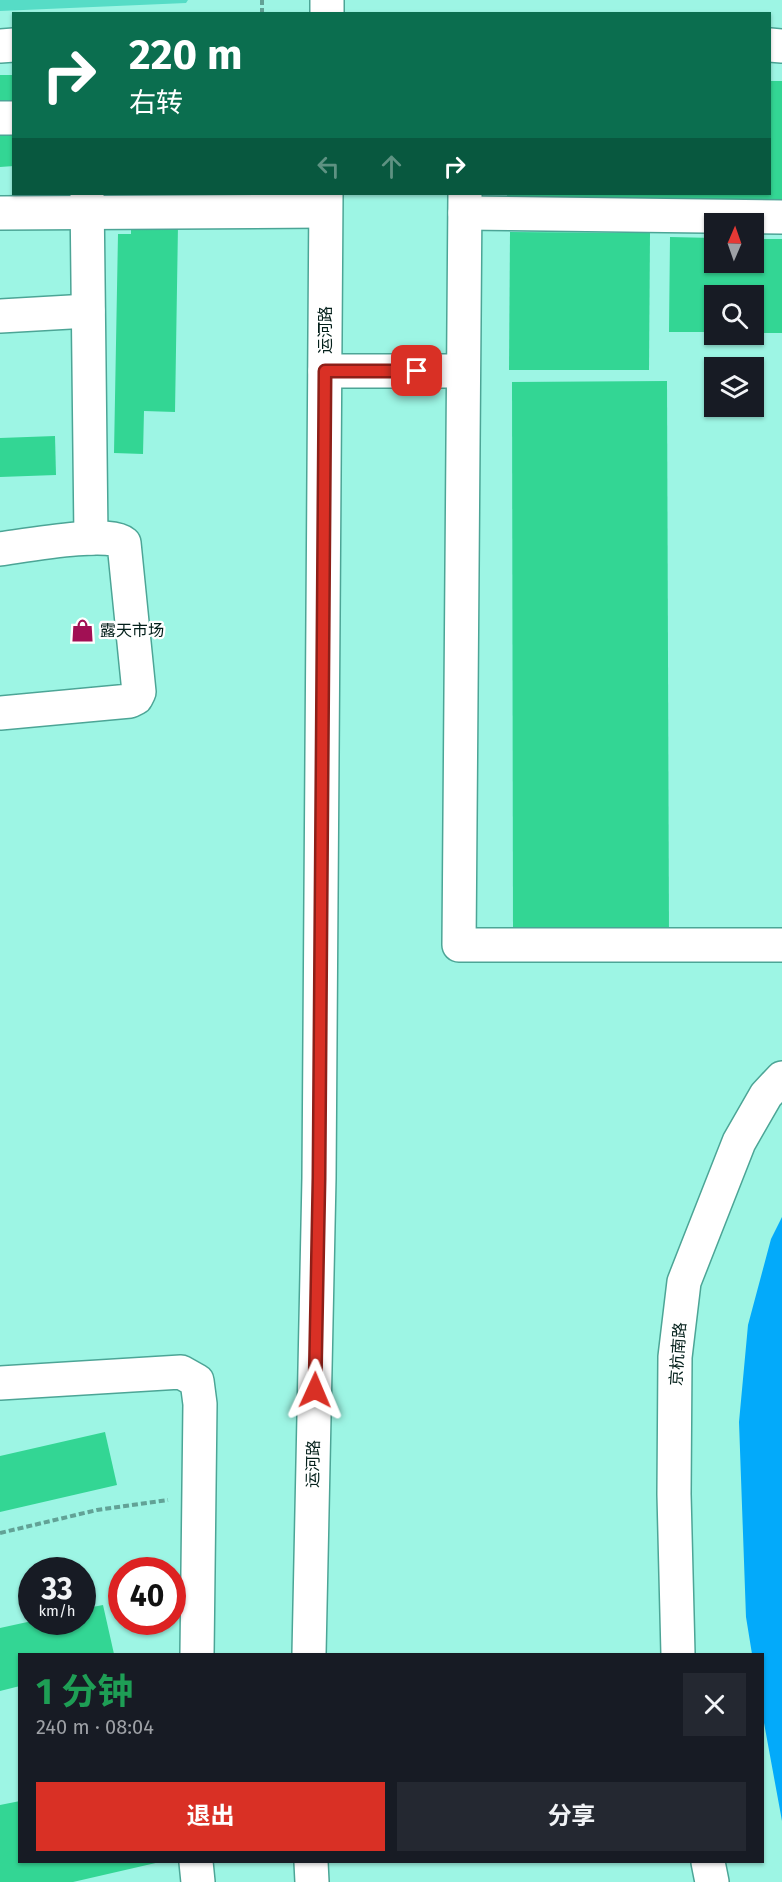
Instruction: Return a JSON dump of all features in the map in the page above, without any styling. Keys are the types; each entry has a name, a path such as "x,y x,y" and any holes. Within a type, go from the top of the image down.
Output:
{"street":[{"path":"87,202 91,538"},
{"path":"0,213 87,202 326,202"},
{"name":"运河路","path":"309,1653 319,1178 326,202"},
{"path":"782,217 465,203 459,945 782,945"},
{"path":"0,316 88,311"},
{"path":"325,371 463,371"},
{"path":"0,549 91,538 115,538 124,543 139,695 130,701 0,713"},
{"name":"京杭南路","path":"678,1653 674,1494 675,1357 684,1282 739,1142 766,1095 782,1078"},
{"path":"0,1383 181,1372 197,1381 200,1404 197,1653"},
{"path":"196,1863 198,1882"},
{"path":"311,1863 312,1882"},
{"path":"708,1863 712,1882"}],"path":[{"path":"0,1533 97,1510 199,1496"}],"green space":[{"path":"0,0 188,0 186,3 0,11"}],"water":[{"path":"782,1217 782,1821 764,1723 764,1653 752,1653 746,1617 739,1422 748,1325 771,1239"}],"building":[{"path":"0,75 12,75 12,105 0,106"},
{"path":"771,81 782,81 782,200 507,197 507,195 771,195"},
{"path":"12,129 12,166 0,167 0,130"},
{"path":"131,224 178,225 175,412 144,411 143,454 114,453 118,234 131,234"},
{"path":"510,232 650,233 649,370 509,370"},
{"path":"670,237 704,238 704,273 764,273 764,239 782,239 782,333 764,333 764,285 704,285 704,332 669,332"},
{"path":"667,381 669,936 513,936 512,382"},
{"path":"55,436 56,475 0,477 0,438"},
{"path":"105,1432 117,1485 0,1512 0,1456"},
{"path":"103,1605 114,1653 18,1653 18,1686 0,1691 0,1628 18,1624 18,1635 96,1635 96,1606"},
{"path":"18,1801 18,1863 156,1863 73,1882 0,1882 0,1805"}],"place":[{"name":"露天市场","path":"82,630"}],"route":[{"path":"315,1390 319,1178 325,371 417,371"}]}
